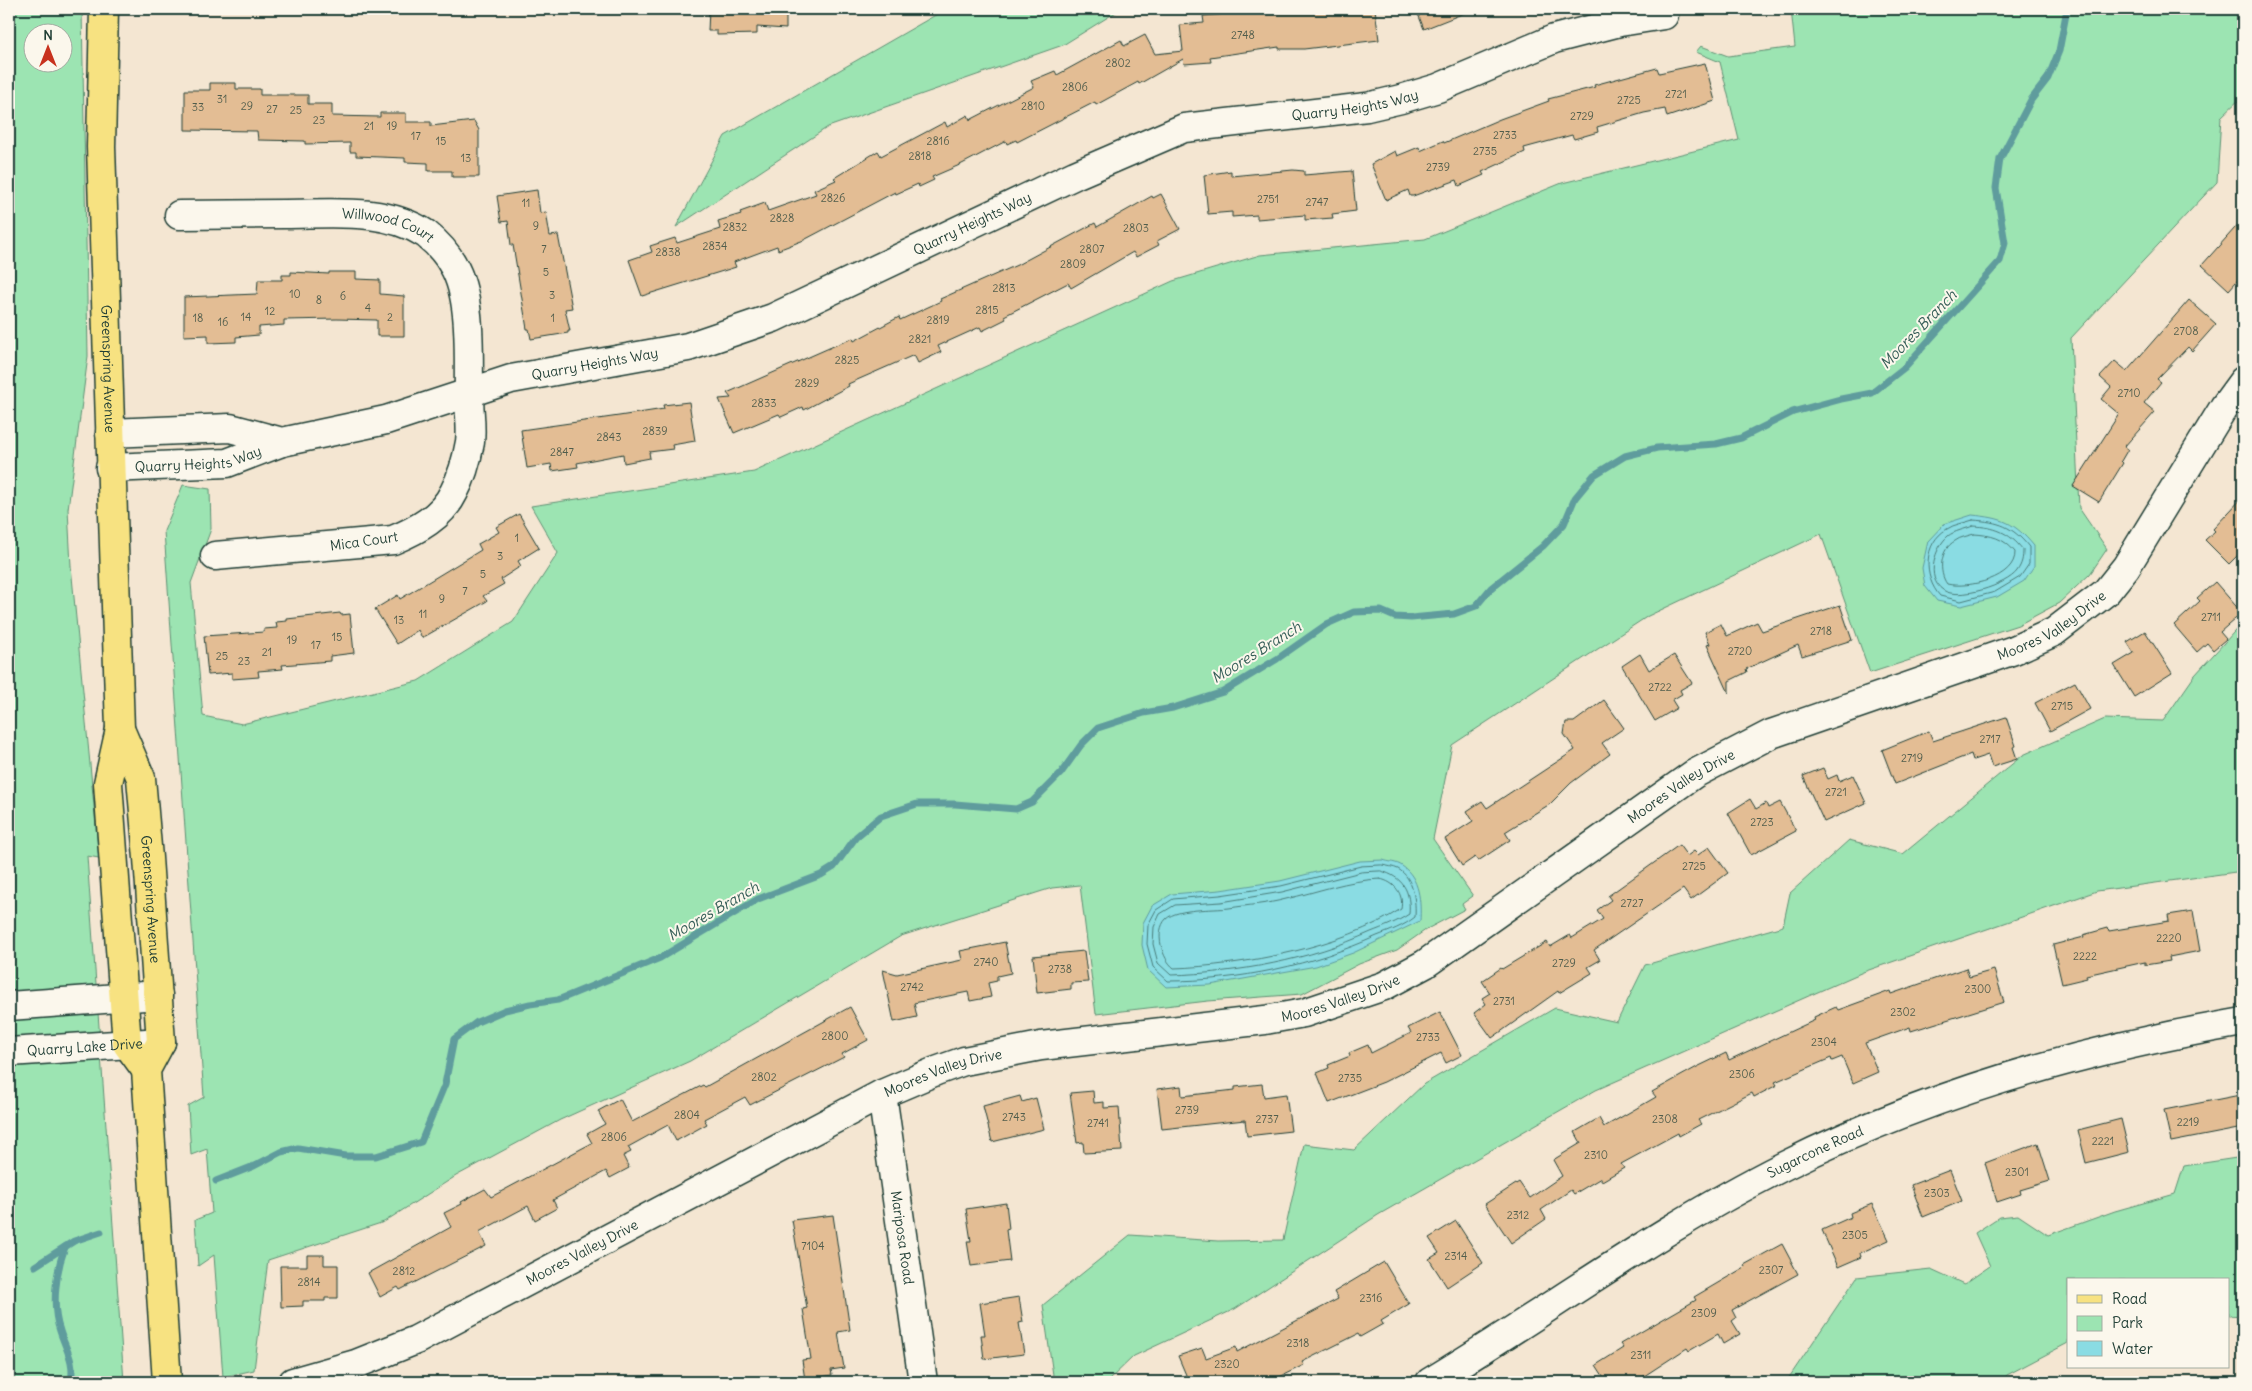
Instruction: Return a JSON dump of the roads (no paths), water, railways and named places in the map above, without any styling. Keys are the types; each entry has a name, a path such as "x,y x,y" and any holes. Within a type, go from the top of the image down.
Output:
{"main road":[{"name":"Greenspring Avenue","path":"104,9 101,147 120,729 108,783 127,1044"},
{"name":"Greenspring Avenue","path":"120,729 141,778 161,1042"},
{"path":"161,1042 146,1070 167,1382"},
{"path":"127,1044 146,1070"}],"street":[{"name":"Quarry Heights Way","path":"110,468 227,462 282,442 386,420 511,379 688,347 773,318 1075,176 1184,128 1367,107 1401,99 1438,88 1554,39 1663,12"},
{"name":"Willwood Court","path":"179,215 353,214 383,217 407,224 426,235 441,248 454,266 462,289 467,316 469,393"},
{"name":"Moores Valley Drive","path":"293,1382 356,1364 416,1340 882,1094 964,1061 999,1053 1304,1013 1384,986 1425,964 1694,774 1732,753 1810,719 2014,650 2054,632 2106,592 2126,567 2224,407 2243,381"},
{"name":"Mica Court","path":"215,556 393,540 414,531 438,515 454,494 464,469 470,440 469,393"},
{"name":"Quarry Heights Way","path":"110,433 230,428 282,442"},
{"path":"9,1006 158,995"},
{"name":"Sugarcone Road","path":"1430,1382 1494,1344 1655,1238 1718,1201 1784,1166 1856,1132 1941,1099 2031,1071 2129,1044 2243,1022"},
{"name":"Quarry Lake Drive","path":"9,1052 161,1042"},
{"name":"Mariposa Road","path":"882,1094 923,1382"}],"water":[{"path":"1972,515 2000,520 2014,526 2034,546 2034,566 2024,581 1997,597 1961,606 1937,601 1925,586 1922,568 1928,541 1944,524"},
{"path":"1383,860 1400,865 1413,877 1418,891 1420,921 1353,953 1316,966 1210,985 1166,987 1148,970 1142,945 1143,923 1152,906 1172,894 1220,890 1280,881 1360,861"}],"waterway":[{"name":"Moores Branch","path":"216,1181 254,1166 281,1152 298,1148 346,1156 376,1156 421,1142 445,1084 454,1039 477,1022 505,1010 558,1000 660,958 758,899 821,875 834,867 856,837 881,816 917,804 955,804 1016,809 1032,802 1061,773 1081,745 1098,728 1144,713 1173,708 1223,692 1277,659 1327,624 1354,612 1381,611 1395,617 1411,618 1454,614 1476,606 1491,588 1543,546 1564,524 1575,498 1594,475 1625,456 1657,448 1716,444 1741,438 1793,412 1872,393 1905,367 2000,261 2005,243 1996,188 2000,159 2031,100 2048,78 2059,51 2067,9"},
{"name":"Moores Branch","path":"35,1266 74,1241 101,1232"},
{"path":"65,1247 59,1267 55,1300 57,1321 71,1362 71,1382"}]}
